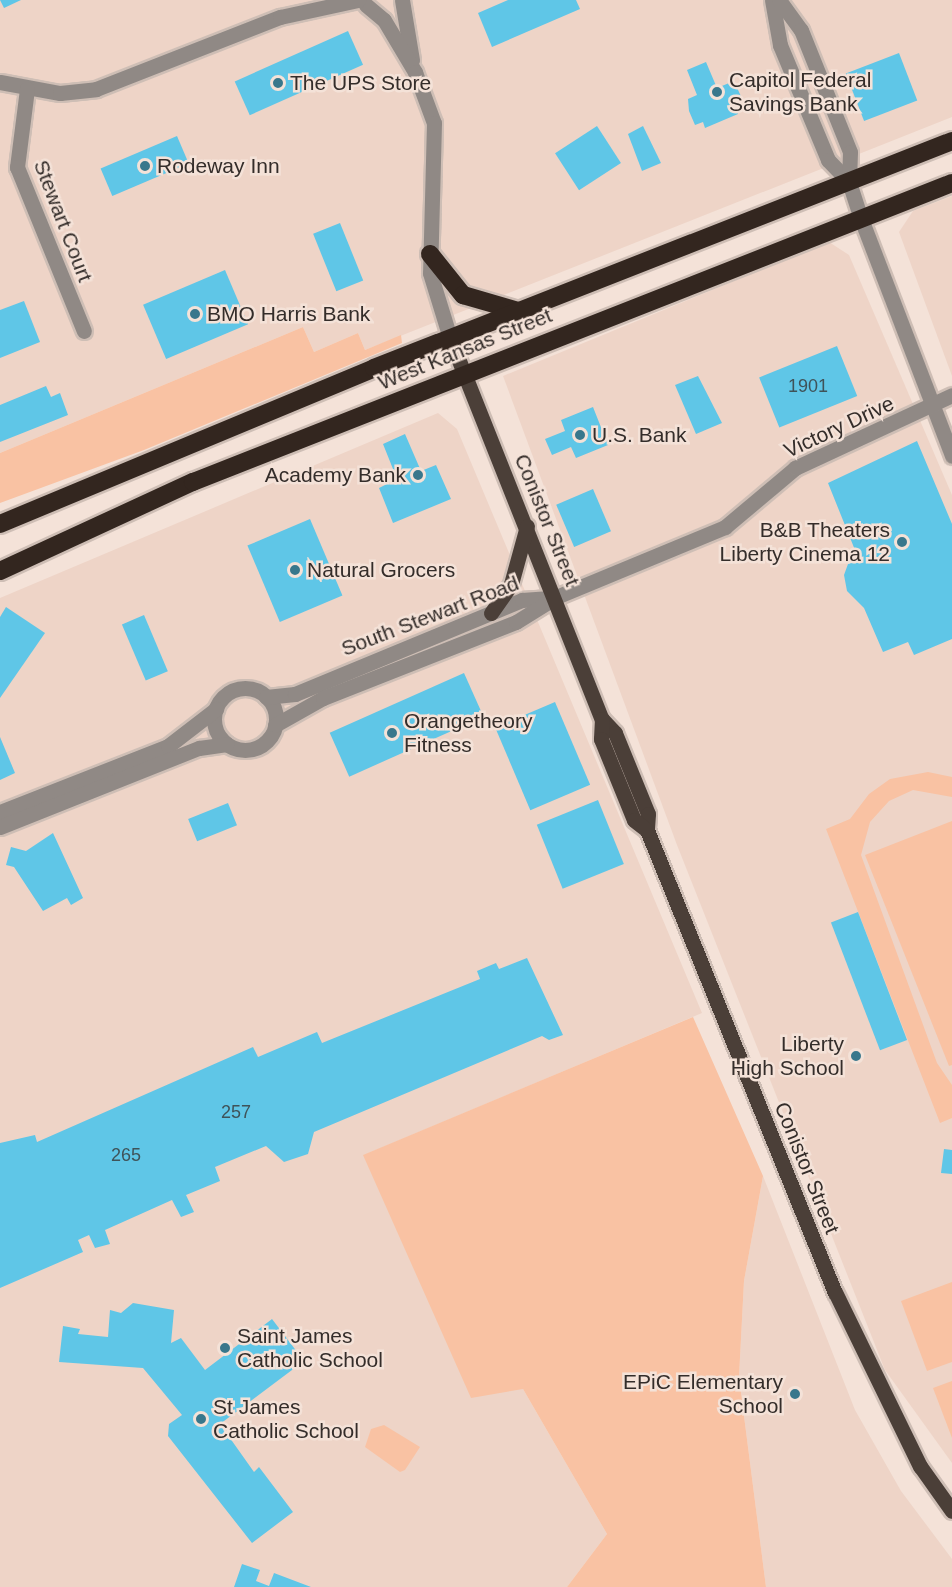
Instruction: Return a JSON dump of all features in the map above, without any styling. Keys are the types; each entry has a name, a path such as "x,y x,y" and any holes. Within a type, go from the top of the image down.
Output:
{"highway":[{"name":"West Kansas Street","path":"0,524 450,338 952,141"},
{"name":"West Kansas Street","path":"0,571 194,482 860,216 952,183"},
{"path":"430,254 463,294 518,311"}],"main road":[{"name":"Conistor Street","path":"450,338 556,597 602,719 601,740 634,820 647,830 834,1292 920,1466 952,1511"},
{"path":"490,613 511,584 527,526"}],"street":[{"path":"0,82 27,89 60,93 116,83 280,17 306,0"},
{"path":"280,17 360,2 396,0"},
{"path":"402,0 415,72 434,123 430,254 434,291 450,338"},
{"path":"772,0 780,45 828,160 849,182"},
{"path":"779,0 801,30 850,152 849,182 860,216 952,456"},
{"path":"360,2 384,20 415,72"},
{"name":"Stewart Court","path":"27,89 17,167 84,331"},
{"name":"Victory Drive","path":"556,597 725,527 795,468 952,395"},
{"name":"South Stewart Road","path":"266,697 295,694 522,600 556,597"},
{"name":"South Stewart Road","path":"275,726 323,698 516,622 556,597"},
{"path":"0,812 168,746 216,709 237,689 266,697 275,726 255,748 227,744 192,751 0,827"},
{"path":"216,709 215,729 227,744"}],"shaded area":[{"path":"0,0 952,0 952,117 365,350 358,333 314,352 303,327 0,453"},
{"path":"952,196 952,376 899,232 913,211"},
{"path":"829,242 849,255 952,495 952,1463 885,1370 677,845 503,376"},
{"path":"303,327 314,352 358,333 365,350 401,335 402,343 144,450 0,503 0,453"},
{"path":"438,413 457,429 702,1013 364,1155 523,1389 607,1534 567,1587 0,1587 0,598"},
{"path":"928,772 952,777 952,797 913,790 889,801 870,822 861,855 937,1063 952,1085 952,1118 940,1123 826,829 850,819 869,794 890,779"},
{"path":"952,821 952,1065 949,1066 865,855"},
{"path":"693,1017 763,1176 744,1281 739,1377 766,1587 567,1587 607,1534 523,1389 471,1398 363,1155"},
{"name":"EPiC Elementary School","path":"763,1176 855,1410 901,1491 952,1559 952,1587 766,1587 739,1377 744,1281"},
{"path":"952,1282 952,1362 927,1371 901,1301"},
{"path":"952,1381 952,1438 933,1388"},
{"path":"384,1425 420,1447 405,1470 400,1472 365,1447 371,1429"}],"building":[{"path":"0,0 21,0 4,8"},
{"path":"508,0 576,0 580,9 492,47 478,13"},
{"path":"348,31 363,65 250,115 235,81"},
{"path":"899,53 917,101 864,121 846,73"},
{"name":"Capitol Federal Savings Bank","path":"706,62 717,88 734,81 744,103 735,107 738,114 705,128 703,122 695,125 689,111 688,99 697,95 687,70"},
{"path":"597,126 621,163 579,190 555,153"},
{"path":"643,126 661,163 642,171 628,134"},
{"name":"Rodeway Inn","path":"177,136 189,164 112,196 101,168"},
{"path":"340,223 363,280 336,291 313,234"},
{"name":"BMO Harris Bank","path":"225,270 248,324 166,359 143,305"},
{"path":"24,301 40,342 0,358 0,310"},
{"path":"837,346 857,396 779,428 759,377"},
{"path":"698,376 722,423 696,434 675,385"},
{"path":"46,386 51,397 60,393 68,415 0,442 0,405"},
{"name":"U.S. Bank","path":"593,407 608,445 576,458 571,447 552,455 545,439 565,431 561,420"},
{"name":"Academy Bank","path":"405,434 421,471 436,465 451,499 393,523 379,488 397,479 383,444"},
{"name":"B&B Theaters Liberty Cinema 12","path":"917,441 952,524 952,639 914,655 908,642 883,652 864,608 847,591 844,575 848,564 859,560 828,483"},
{"path":"593,489 611,531 574,547 556,505"},
{"name":"Natural Grocers","path":"310,519 342,595 280,622 247,546"},
{"path":"6,607 45,633 0,698 0,617"},
{"path":"144,615 168,671 146,681 122,624"},
{"path":"464,673 484,717 349,777 330,733"},
{"path":"555,702 590,785 530,810 495,727"},
{"path":"0,737 15,773 0,780"},
{"path":"598,800 624,864 563,889 537,825"},
{"path":"228,803 237,825 197,841 188,819"},
{"path":"53,833 83,898 71,905 67,898 43,911 14,867 6,865 11,847 26,851"},
{"path":"858,912 907,1040 880,1050 831,922"},
{"path":"527,958 563,1035 549,1040 542,1036 314,1132 308,1154 284,1162 266,1146 215,1167 220,1181 186,1195 194,1212 181,1217 172,1200 105,1230 110,1244 95,1248 89,1235 78,1240 83,1252 0,1288 0,1143 35,1135 37,1142 253,1047 258,1057 317,1032 322,1043 480,979 477,971 496,963 499,969"},
{"path":"944,1149 952,1150 952,1174 941,1173"},
{"name":"St James Catholic School","path":"133,1303 174,1310 171,1343 181,1338 205,1370 272,1319 304,1361 220,1424 254,1472 259,1467 293,1512 252,1543 168,1436 169,1424 182,1415 143,1368 59,1362 63,1326 80,1329 78,1334 108,1337 110,1310 121,1313"},
{"path":"242,1564 260,1570 256,1581 269,1586 274,1573 311,1587 234,1587"}],"place":[{"name":"The UPS Store","path":"278,83"},
{"name":"Capitol Federal Savings Bank","path":"717,92"},
{"name":"Rodeway Inn","path":"145,166"},
{"name":"BMO Harris Bank","path":"195,314"},
{"name":"U.S. Bank","path":"580,435"},
{"name":"Academy Bank","path":"418,475"},
{"name":"B&B Theaters Liberty Cinema 12","path":"902,542"},
{"name":"Natural Grocers","path":"295,570"},
{"name":"Orangetheory Fitness","path":"392,733"},
{"name":"Liberty High School","path":"856,1056"},
{"name":"Saint James Catholic School","path":"225,1348"},
{"name":"EPiC Elementary School","path":"795,1394"},
{"name":"St James Catholic School","path":"201,1419"}]}
